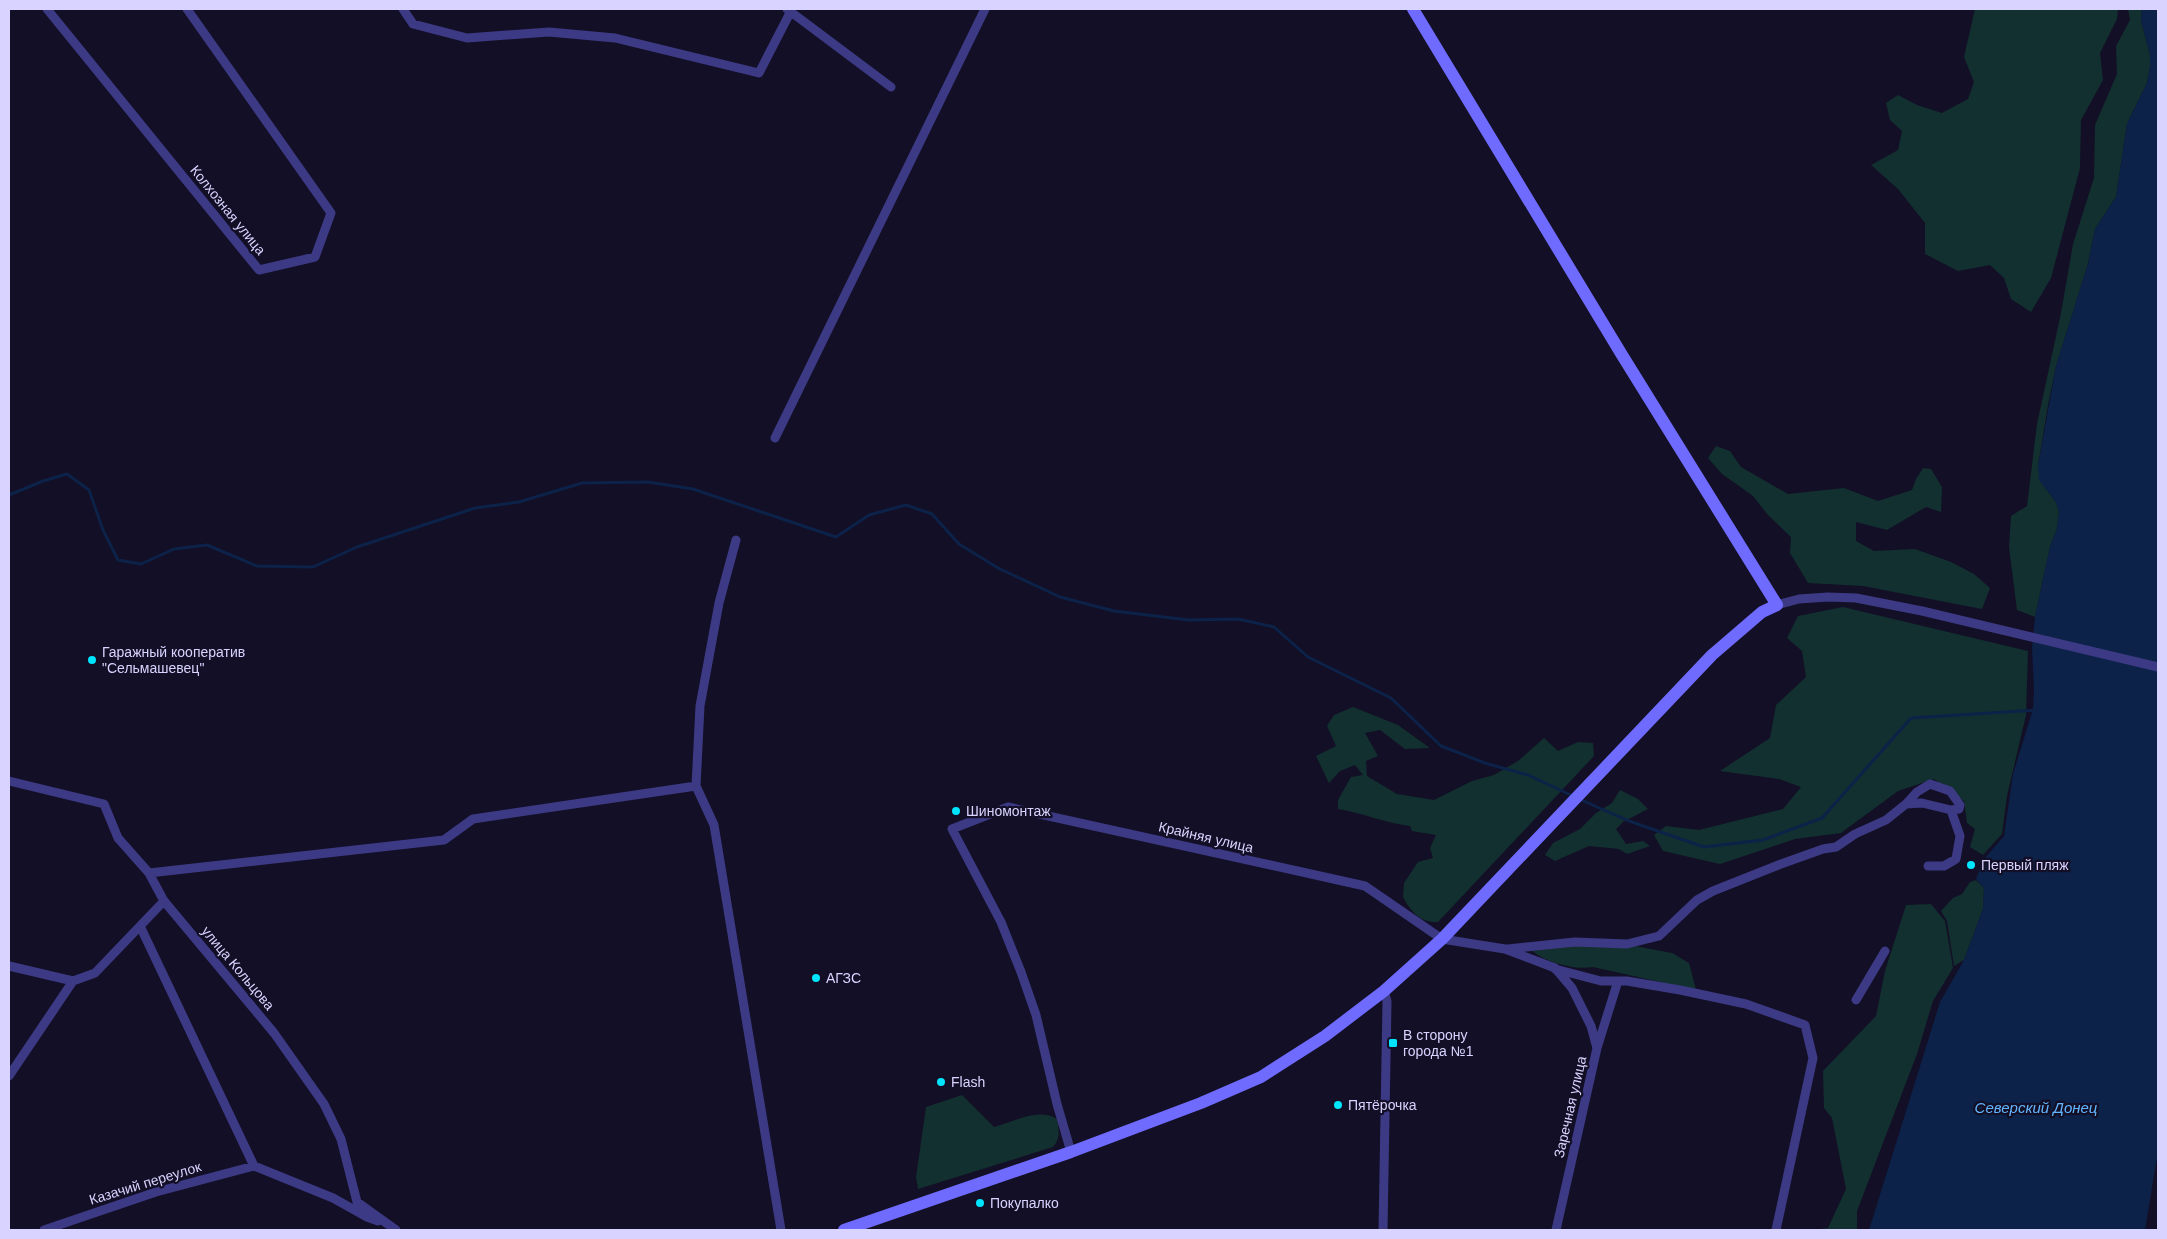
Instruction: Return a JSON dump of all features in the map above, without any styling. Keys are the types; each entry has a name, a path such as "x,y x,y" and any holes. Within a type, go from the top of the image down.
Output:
{"street":[{"name":"Колхозная улица","path":"47,9 259,270 315,257 331,213 188,9"},
{"path":"403,9 413,24 467,38 549,32 615,38 759,73 790,9 891,86"},
{"path":"775,438 985,9"},
{"path":"1412,9 1622,356 1777,606"},
{"path":"736,540 719,603 700,706 696,786 714,826 781,1230"},
{"path":"844,1230 1071,1152 1201,1103 1261,1077 1325,1036 1384,991 1442,939 1712,654 1762,612 1799,598 1856,598 2158,667"},
{"name":"улица Кольцова","path":"9,781 104,804 118,838 148,873 164,901 274,1033 324,1104 341,1139 358,1202 396,1230"},
{"path":"1505,949 1575,942 1626,944 1660,936 1697,900 1712,891 1823,849 1836,847 1855,834 1886,820 1906,804 1917,792 1930,784 1943,787 1956,796 1960,805 1959,809 1951,810 1922,803 1906,804"},
{"path":"148,873 444,840 473,819 696,786"},
{"name":"Крайняя улица","path":"1071,1152 1057,1104 1036,1015 1021,972 1001,922 952,829 1008,807 1366,886 1442,939"},
{"path":"1928,866 1944,866 1956,859 1960,836 1951,810"},
{"path":"9,966 73,981 95,973 164,901"},
{"path":"140,926 254,1166 333,1198 367,1217 386,1224"},
{"name":"Заречная улица","path":"1442,939 1505,949 1555,968 1572,988 1591,1026 1597,1048 1556,1230"},
{"path":"1856,1000 1885,951"},
{"path":"1555,968 1601,981 1680,990 1746,1004 1805,1024 1813,1058 1776,1230"},
{"path":"9,1076 73,981"},
{"path":"1597,1048 1618,982"},
{"path":"1382,1230 1387,1001 1384,991"},
{"name":"Казачий переулок","path":"44,1230 156,1192 254,1166"}],"green space":[{"path":"1975,9 2118,9 2117,19 2100,53 2103,80 2081,120 2080,168 2051,278 2031,312 2011,299 2004,278 1990,265 1958,271 1925,254 1925,223 1898,189 1871,165 1898,150 1902,131 1890,120 1886,103 1898,95 1917,105 1942,113 1968,99 1974,82 1964,57"},
{"path":"2128,9 2142,9 2141,20 2150,55 2150,67 2147,83 2127,124 2116,197 2095,229 2088,264 2056,366 2038,466 2046,489 2056,502 2059,512 2057,529 2050,547 2035,617 2017,610 2009,547 2011,516 2027,506 2037,424 2061,313 2073,244 2094,178 2095,125 2117,74 2116,46 2130,20"},
{"path":"1716,446 1730,451 1741,467 1788,494 1844,488 1878,501 1912,490 1923,468 1931,469 1942,487 1941,512 1926,507 1887,530 1856,522 1856,541 1874,551 1915,549 1951,562 1974,574 1990,588 1982,609 1863,586 1808,583 1790,553 1791,537 1768,515 1753,496 1722,474 1708,458"},
{"path":"1843,607 2028,651 2026,715 2007,796 2002,834 1983,855 1970,847 1975,829 1967,823 1964,801 1934,779 1898,791 1841,833 1795,839 1720,864 1663,851 1654,835 1666,826 1699,830 1783,809 1801,787 1779,779 1720,771 1770,738 1776,705 1806,677 1802,651 1787,638 1798,616"},
{"path":"1353,707 1398,725 1430,748 1405,749 1380,730 1365,733 1378,756 1366,761 1367,776 1397,794 1434,800 1472,781 1494,775 1518,761 1544,738 1558,751 1578,742 1593,743 1594,756 1438,922 1426,921 1417,916 1403,897 1404,883 1418,862 1433,858 1430,848 1436,835 1412,831 1410,826 1338,809 1338,800 1351,777 1363,775 1355,765 1340,771 1329,783 1316,756 1336,746 1327,726 1334,715"},
{"path":"1620,790 1638,799 1648,809 1623,822 1616,829 1626,844 1643,841 1650,846 1627,854 1619,849 1589,846 1555,861 1545,855 1553,843 1580,829 1596,813 1612,803"},
{"path":"1976,880 1984,888 1983,909 1964,960 1954,966 1947,921 1941,911 1953,898 1962,894 1970,882"},
{"path":"1931,904 1945,921 1953,968 1933,1001 1917,1054 1857,1211 1857,1230 1813,1230 1828,1228 1846,1189 1832,1118 1824,1108 1823,1071 1876,1016 1885,971 1906,905"},
{"path":"1573,946 1635,946 1672,953 1689,963 1696,990 1593,967 1561,965 1545,959 1532,951"},
{"path":"962,1095 994,1127 1034,1115 1042,1114 1057,1119 1059,1130 1057,1140 1053,1147 918,1189 916,1177 926,1107"}],"water":[{"name":"Северский Донец","path":"2142,9 2158,9 2158,1151 2145,1230 1869,1230 1940,1002 1964,960 1983,909 1984,888 1976,879 1984,859 2004,836 2013,774 2033,709 2032,648 2035,617 2050,547 2057,529 2059,512 2056,502 2039,480 2038,466 2056,366 2088,264 2095,229 2116,197 2127,124 2147,83 2150,55 2141,20"}],"waterway":[{"path":"9,495 43,481 67,474 89,490 103,530 118,560 141,564 174,549 207,545 257,566 313,567 357,547 475,508 519,502 582,483 648,482 693,489 836,537 869,515 906,505 932,514 959,544 998,568 1060,597 1114,611 1189,620 1238,619 1274,627 1308,657 1391,698 1441,746 1485,763 1528,775 1573,796"},
{"path":"1579,799 1629,821 1704,847 1763,840 1822,818 1911,718 2037,710"}],"place":[{"name":"Гаражный кооператив \"Сельмашевец\"","path":"92,660"},
{"name":"Шиномонтаж","path":"956,811"},
{"name":"Первый пляж","path":"1971,865"},
{"name":"АГЗС","path":"816,978"},
{"name":"В сторону города №1","path":"1393,1043"},
{"name":"Flash","path":"941,1082"},
{"name":"Пятёрочка","path":"1338,1105"},
{"name":"Покупалко","path":"980,1203"}]}
